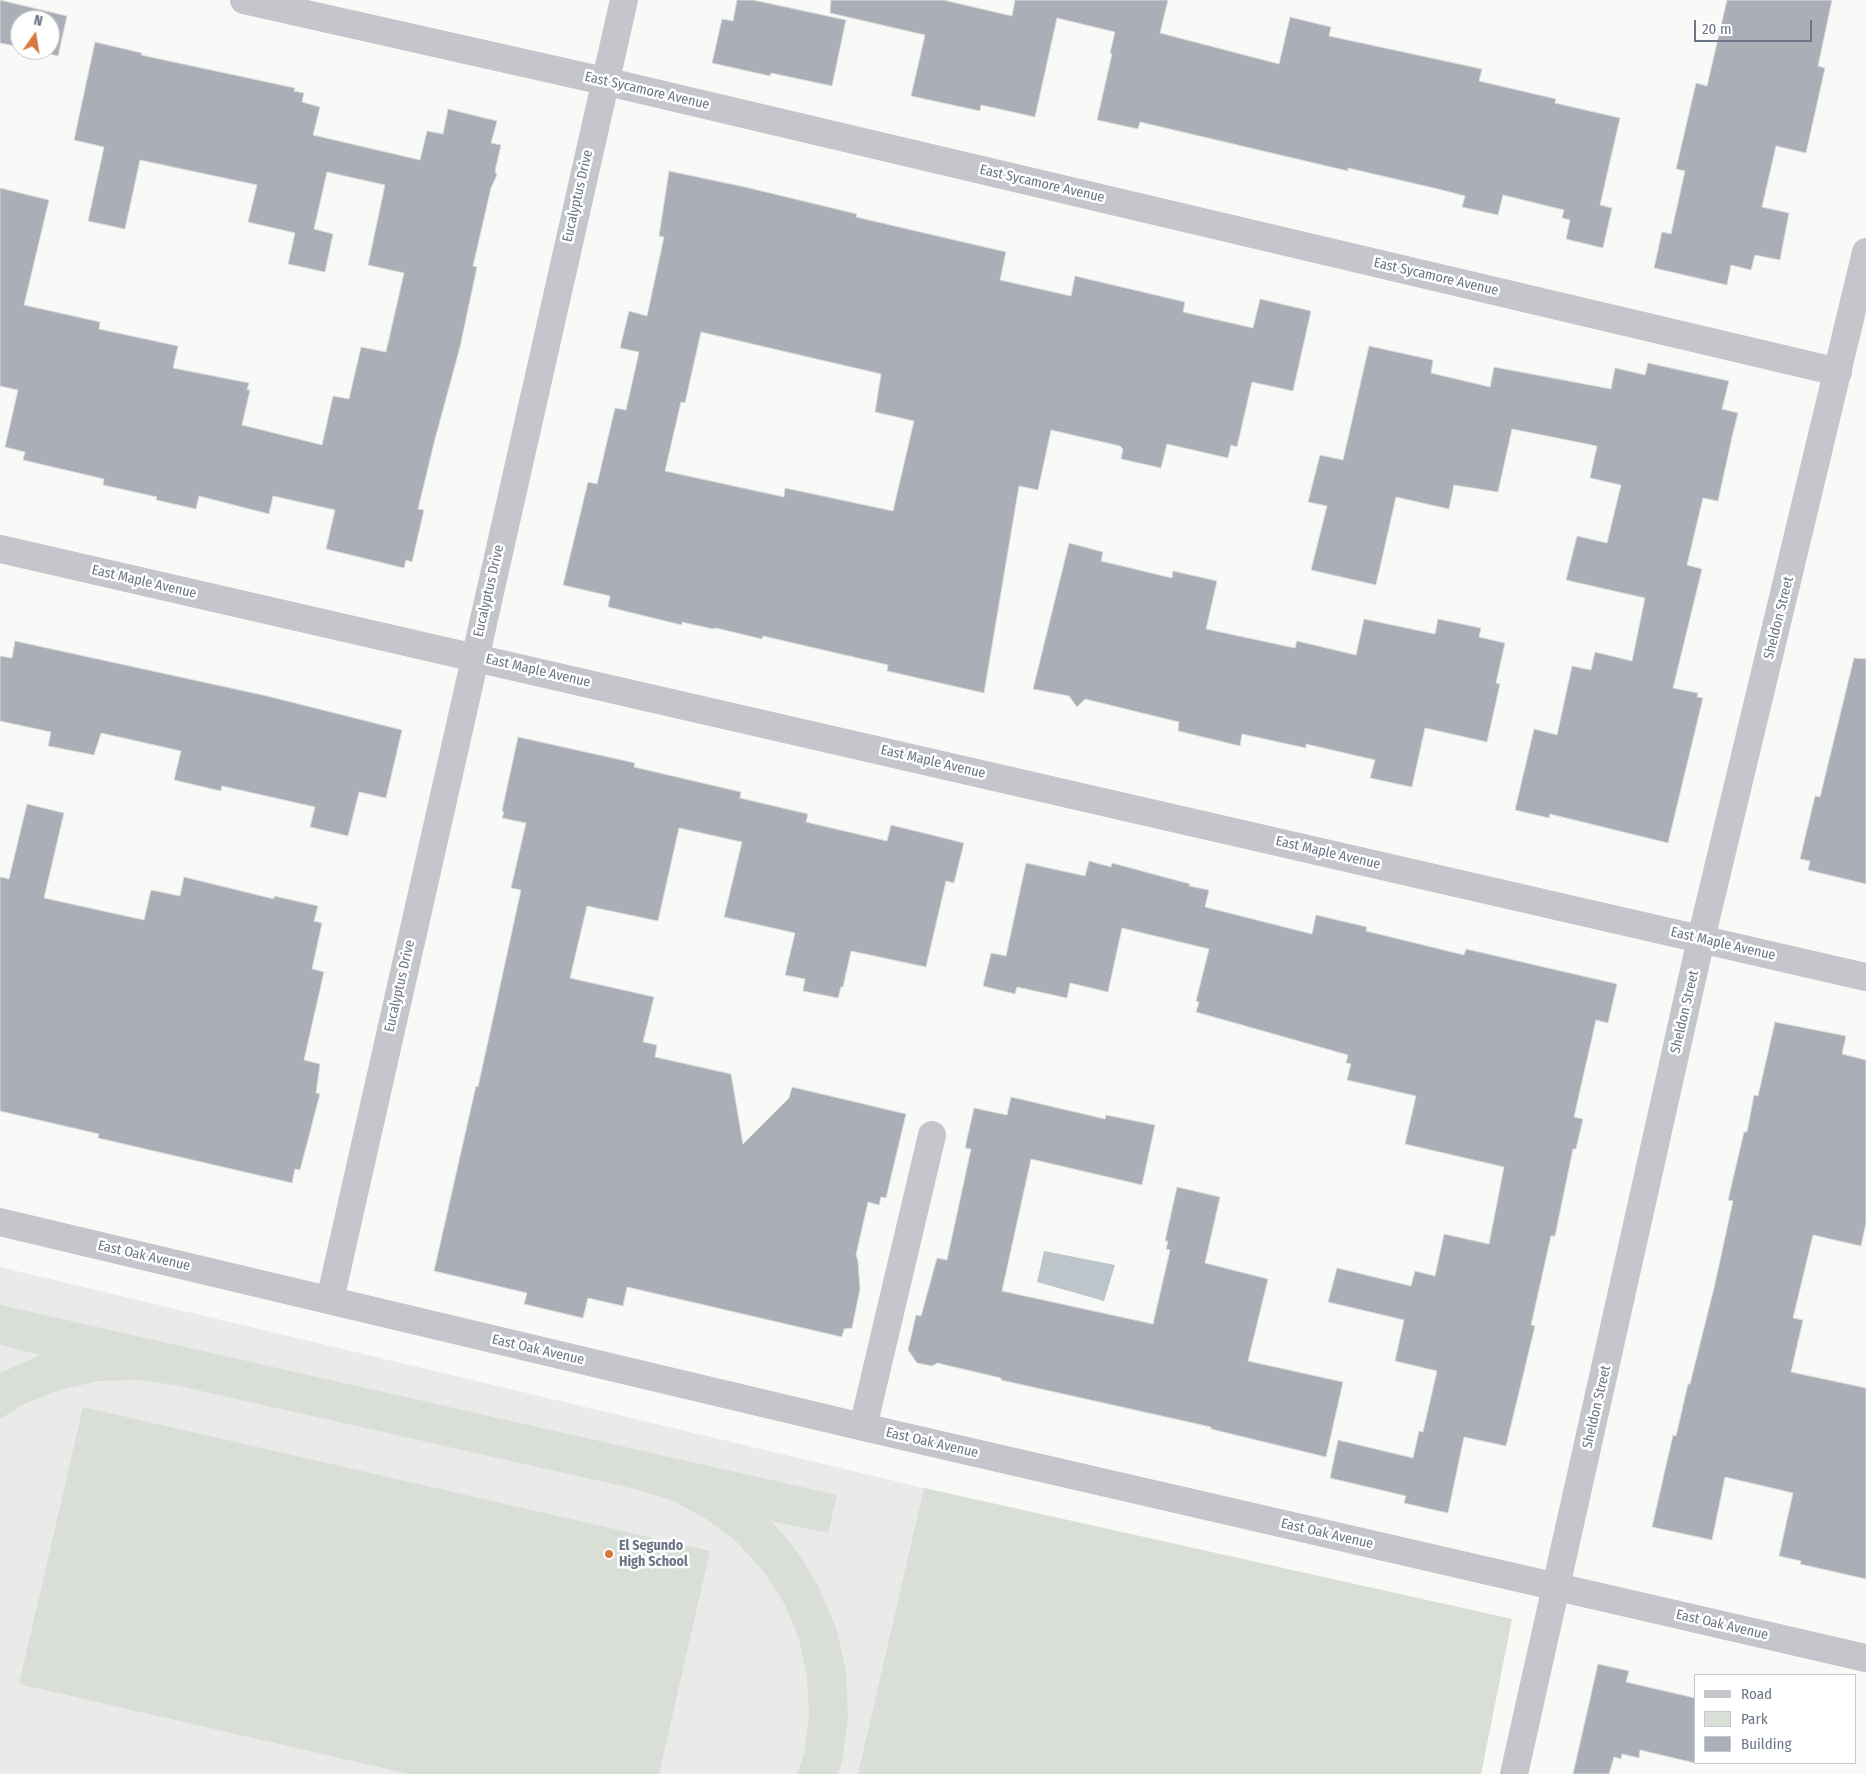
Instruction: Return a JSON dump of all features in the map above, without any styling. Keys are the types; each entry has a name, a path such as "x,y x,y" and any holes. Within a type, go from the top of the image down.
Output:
{"street":[{"name":"East Sycamore Avenue","path":"244,0 604,81 1838,372"},
{"name":"Eucalyptus Drive","path":"330,1300 604,81 624,0"},
{"name":"Sheldon Street","path":"1514,1774 1701,939 1838,372 1861,297 1866,252"},
{"name":"East Maple Avenue","path":"0,549 1866,976"},
{"path":"863,1427 932,1135"},
{"name":"East Oak Avenue","path":"0,1222 863,1427 1866,1658"}],"shaded area":[{"path":"1044,1251 1115,1265 1104,1301 1037,1282"},
{"name":"El Segundo High School","path":"0,1267 924,1488 1512,1619 1481,1774 0,1774"}],"green space":[{"path":"0,1305 837,1495 828,1533 771,1521 794,1547 818,1585 836,1627 846,1671 848,1717 842,1762 838,1774 797,1774 804,1754 809,1715 807,1676 799,1639 784,1603 763,1571 737,1542 706,1519 671,1500 635,1489 175,1385 137,1380 98,1381 60,1390 24,1404 0,1419 0,1373 41,1355 0,1345"},
{"path":"83,1407 710,1551 659,1774 409,1774 19,1684"},
{"path":"924,1488 1512,1619 1481,1774 858,1774"}],"building":[{"path":"0,0 42,10 10,10 10,45 0,43"},
{"path":"737,0 753,0 846,20 832,86 771,73 770,76 712,63 722,19 733,21"},
{"path":"831,0 943,0 1012,16 1015,0 1168,0 1160,33 1279,64 1290,17 1331,27 1329,36 1482,69 1479,81 1556,99 1555,103 1620,118 1600,205 1612,208 1603,248 1566,239 1570,220 1562,218 1564,210 1503,195 1498,215 1462,207 1465,196 1438,189 1348,168 1348,171 1140,122 1138,129 1097,120 1115,32 1057,18 1035,117 981,105 980,111 911,96 925,35 830,13"},
{"path":"1727,0 1832,0 1818,66 1825,68 1806,153 1776,146 1762,207 1789,213 1780,260 1755,255 1751,270 1731,265 1727,285 1654,268 1662,232 1671,234 1685,171 1676,169 1696,83 1707,86"},
{"path":"60,14 67,16 60,47"},
{"path":"95,42 142,53 141,55 295,88 294,91 304,93 302,102 320,107 313,135 420,160 427,131 443,134 448,109 497,121 491,143 501,145 495,171 497,175 491,188 473,266 477,267 460,347 418,509 424,510 412,562 406,560 404,568 326,549 335,510 273,496 269,514 199,496 196,509 156,500 157,497 103,485 104,479 23,460 25,452 5,447 18,390 0,386 0,188 49,200 24,305 100,322 99,329 178,346 173,368 249,383 247,390 250,390 242,425 322,445 333,396 349,399 361,347 386,352 404,273 368,265 385,185 327,172 314,229 333,234 325,272 288,264 295,233 248,222 257,185 140,160 125,229 88,221 104,147 74,140"},
{"path":"669,171 745,187 857,214 856,217 1006,252 1000,280 1071,296 1075,276 1185,302 1183,312 1253,328 1260,299 1311,311 1293,391 1252,382 1237,447 1231,445 1228,458 1167,444 1161,468 1121,459 1123,449 1120,446 1051,430 1038,490 1019,486 984,693 887,671 888,665 763,636 762,639 682,622 682,625 608,607 610,596 563,585 588,482 597,484 615,408 626,410 639,352 620,348 629,311 647,316 664,237 659,236","holes":["701,332 881,374 875,412 914,421 893,511 785,488 784,497 665,471 681,402 685,403"]},
{"path":"1369,346 1433,360 1431,373 1490,387 1494,367 1611,389 1615,368 1645,375 1648,363 1729,381 1722,409 1738,413 1718,501 1703,498 1687,565 1702,569 1673,688 1698,693 1697,697 1703,698 1668,843 1550,814 1549,818 1515,810 1534,729 1557,735 1572,666 1591,670 1595,652 1632,661 1645,598 1566,580 1577,536 1607,543 1621,485 1590,478 1597,446 1512,429 1498,492 1454,485 1449,509 1396,497 1376,585 1311,570 1327,506 1308,502 1320,455 1343,460"},
{"path":"1069,543 1103,552 1101,561 1172,578 1173,571 1217,581 1206,629 1295,648 1297,641 1356,655 1364,619 1435,634 1438,619 1481,628 1479,637 1505,643 1496,683 1500,684 1487,742 1425,728 1412,787 1370,778 1375,760 1306,744 1306,748 1242,734 1240,746 1178,731 1179,722 1085,699 1077,707 1069,696 1033,689"},
{"path":"15,641 267,696 402,730 386,798 359,792 348,836 310,827 315,807 222,786 221,791 174,780 181,751 101,733 94,755 48,746 51,732 0,721 0,656 12,658"},
{"path":"1854,658 1866,659 1866,884 1808,870 1810,861 1800,859 1815,796 1820,797"},
{"path":"518,737 635,763 634,767 741,792 740,798 808,814 806,822 887,841 891,825 964,843 954,883 946,881 926,967 851,951 843,987 841,987 838,998 803,991 805,979 785,975 795,933 724,917 742,842 679,828 658,921 587,906 570,978 654,997 643,1042 657,1045 655,1057 731,1074 743,1144 789,1098 792,1087 906,1114 886,1198 881,1197 879,1205 868,1202 856,1255 860,1289 852,1328 844,1329 842,1337 627,1287 623,1306 588,1298 583,1318 524,1304 527,1293 434,1271 476,1086 478,1087 521,890 511,888 526,823 502,818"},
{"path":"27,804 64,813 44,898 144,920 151,890 180,896 184,877 274,899 274,896 318,906 314,921 322,923 312,969 324,972 304,1060 320,1064 316,1093 320,1094 300,1170 295,1169 292,1183 98,1138 99,1134 0,1111 0,877 9,879"},
{"path":"1089,861 1111,867 1112,863 1190,884 1189,886 1209,890 1205,907 1312,934 1316,915 1367,927 1366,931 1464,955 1466,949 1617,984 1608,1023 1596,1020 1574,1117 1583,1119 1576,1149 1573,1149 1555,1236 1551,1236 1531,1325 1535,1326 1506,1446 1464,1437 1448,1513 1404,1503 1406,1496 1330,1478 1338,1440 1413,1458 1419,1431 1423,1432 1437,1371 1395,1361 1404,1320 1328,1302 1337,1268 1411,1286 1415,1271 1435,1276 1444,1234 1489,1244 1504,1167 1405,1144 1416,1096 1347,1080 1351,1064 1346,1063 1348,1055 1196,1012 1199,1002 1196,1001 1209,949 1122,928 1108,992 1070,983 1067,998 1017,987 1015,994 983,986 991,953 1006,956 1026,863 1085,876"},
{"path":"1775,1022 1846,1036 1842,1054 1866,1060 1866,1223 1861,1246 1813,1235 1793,1318 1803,1320 1791,1372 1866,1388 1866,1579 1800,1564 1801,1561 1779,1556 1793,1493 1725,1477 1712,1540 1652,1527 1673,1435 1676,1436 1714,1288 1733,1201 1728,1200 1744,1132 1747,1132 1754,1095 1758,1096"},
{"path":"1011,1097 1105,1119 1106,1115 1155,1125 1142,1185 1031,1159 1002,1291 1153,1324 1170,1250 1166,1249 1168,1241 1165,1241 1177,1187 1220,1197 1205,1263 1268,1279 1248,1361 1343,1382 1326,1457 1211,1429 1211,1427 1001,1380 1001,1378 937,1363 932,1366 917,1363 908,1350 916,1315 921,1316 937,1258 947,1260 971,1149 965,1148 974,1108 1007,1115"},
{"path":"1598,1664 1629,1671 1626,1682 1694,1698 1694,1763 1640,1750 1639,1758 1622,1754 1621,1759 1614,1757 1609,1774 1573,1774"}],"place":[{"name":"El Segundo High School","path":"609,1554"}]}
